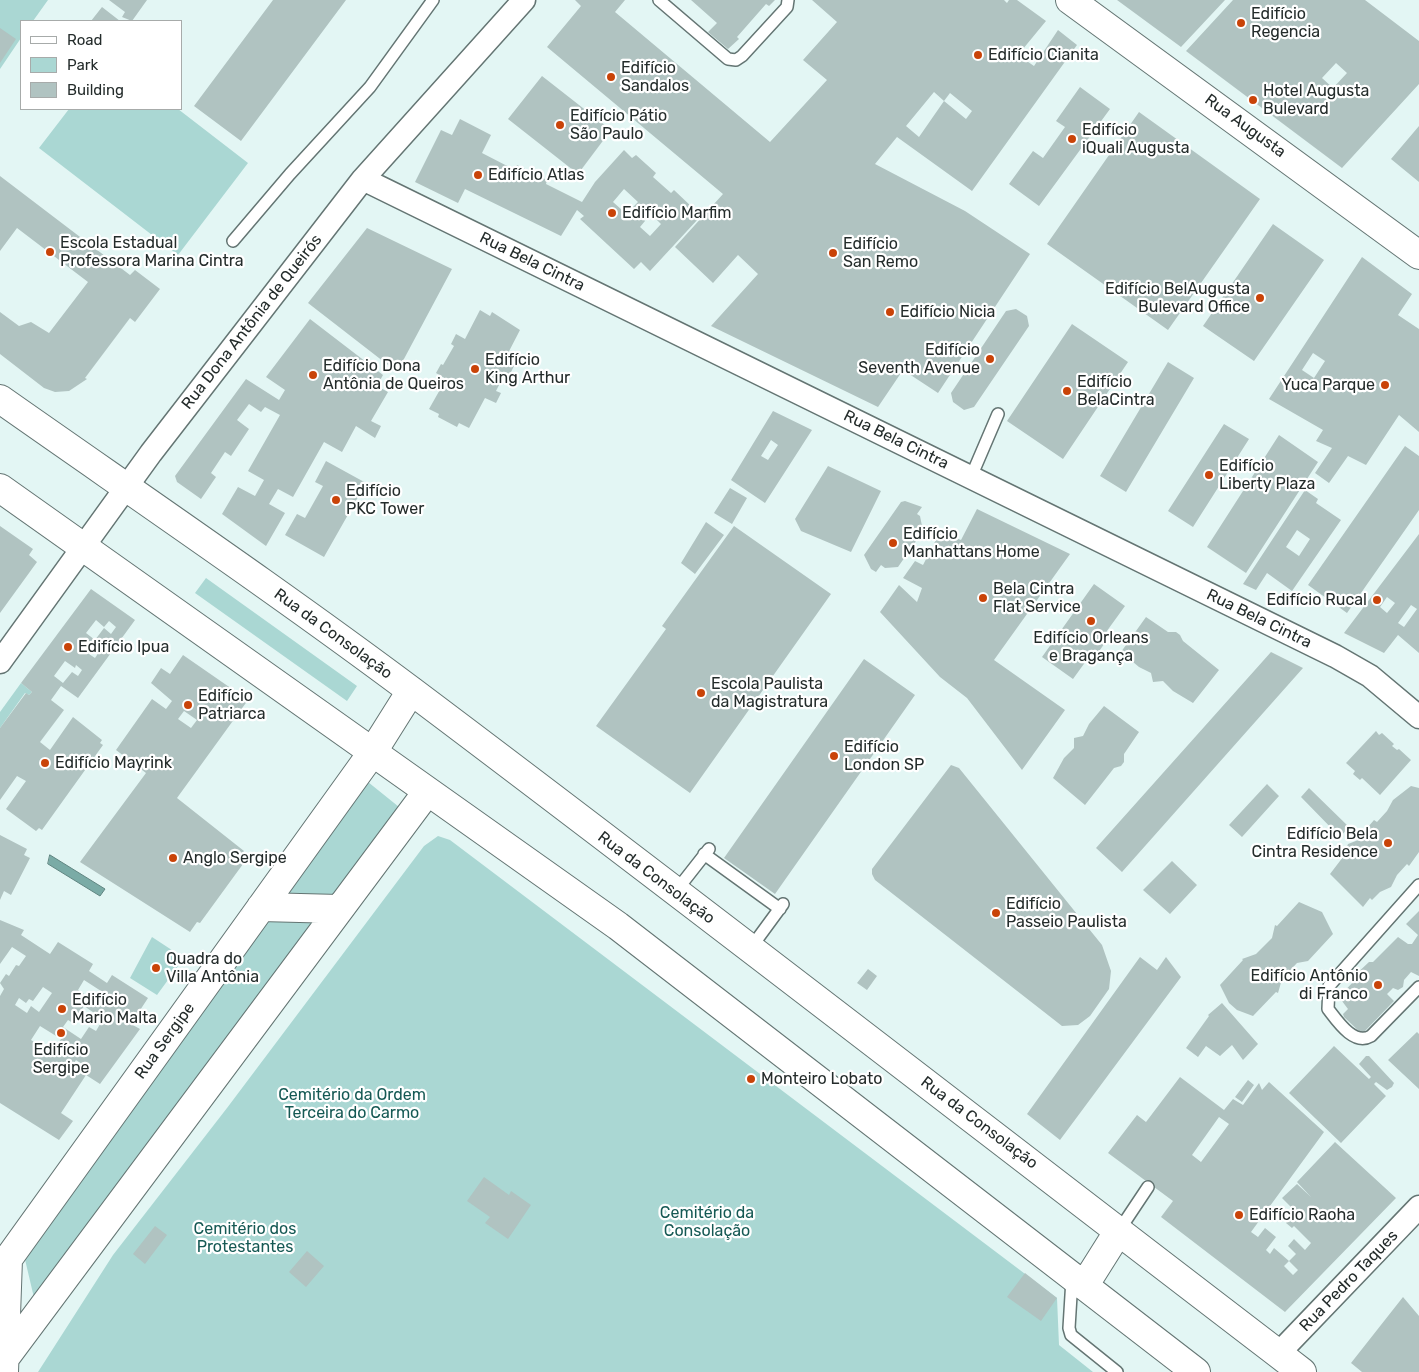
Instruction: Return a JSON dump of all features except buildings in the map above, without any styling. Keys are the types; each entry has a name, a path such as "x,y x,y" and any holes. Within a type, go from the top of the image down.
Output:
{"main road":[{"name":"Rua Augusta","path":"1070,0 1246,126 1419,255"},
{"name":"Rua da Consolação","path":"0,400 126,487 411,691 1302,1372"},
{"path":"0,488 618,926 1196,1372"},
{"name":"Rua Sergipe","path":"5,1365 4,1258 372,753 411,691"},
{"name":"Rua Sergipe","path":"5,1365 427,792"},
{"path":"261,906 339,909"},
{"path":"1078,1282 1118,1232"}],"street":[{"name":"Rua Dona Antônia de Queirós","path":"0,662 126,487 363,179 524,0"},
{"name":"Rua Bela Cintra","path":"363,179 1335,656 1370,676 1419,717"},
{"name":"Rua Pedro Taques","path":"1278,1354 1419,1207"}],"lane":[{"path":"233,241 290,174 370,87 433,0"},
{"path":"660,0 728,59 736,60 742,56 787,7 788,0"},
{"path":"971,478 998,414"},
{"path":"675,893 707,852 782,906 750,949"},
{"path":"1419,886 1329,986 1328,1009 1340,1024 1358,1039 1365,1040 1419,987"},
{"path":"1118,1232 1148,1187"},
{"path":"1078,1282 1069,1328 1070,1335 1117,1372"}],"green space":[{"path":"0,0 48,0 34,20 20,20 20,39 0,69"},
{"path":"68,110 179,110 248,163 178,255 39,148"},
{"path":"206,578 357,686 347,701 195,593"},
{"path":"21,683 32,692 29,695 25,693 0,728 0,712"},
{"path":"368,782 404,811 334,903 277,904"},
{"name":"Cemitério da Consolação","path":"438,836 450,840 1057,1298 1059,1345 1093,1372 38,1372 113,1255 227,1108 424,846"},
{"path":"272,914 328,915 35,1302 23,1251"},
{"name":"Quadra do Villa Antônia","path":"152,937 184,958 157,995 130,978"}],"shaded area":[{"path":"50,855 105,889 100,896 48,864"}],"place":[{"name":"Edifício Regencia","path":"1241,23"},
{"name":"Edifício Cianita","path":"978,55"},
{"name":"Edifício Sandalos","path":"611,77"},
{"name":"Hotel Augusta Bulevard","path":"1253,100"},
{"name":"Edifício Pátio São Paulo","path":"560,125"},
{"name":"Edifício iQuali Augusta","path":"1072,139"},
{"name":"Edifício Atlas","path":"478,175"},
{"name":"Edifício Marfim","path":"612,213"},
{"name":"Escola Estadual Professora Marina Cintra","path":"50,252"},
{"name":"Edifício San Remo","path":"833,253"},
{"name":"Edifício BelAugusta Bulevard Office","path":"1260,298"},
{"name":"Edifício Nicia","path":"890,312"},
{"name":"Edifício Seventh Avenue","path":"990,359"},
{"name":"Edifício King Arthur","path":"475,369"},
{"name":"Edifício Dona Antônia de Queiros","path":"313,375"},
{"name":"Yuca Parque","path":"1385,385"},
{"name":"Edifício BelaCintra","path":"1067,391"},
{"name":"Edifício Liberty Plaza","path":"1209,475"},
{"name":"Edifício PKC Tower","path":"336,500"},
{"name":"Edifício Manhattans Home","path":"893,543"},
{"name":"Bela Cintra Flat Service","path":"983,598"},
{"name":"Edifício Rucal","path":"1377,600"},
{"name":"Edifício Orleans e Bragança","path":"1091,621"},
{"name":"Edifício Ipua","path":"68,647"},
{"name":"Escola Paulista da Magistratura","path":"701,693"},
{"name":"Edifício Patriarca","path":"188,705"},
{"name":"Edifício London SP","path":"834,756"},
{"name":"Edifício Mayrink","path":"45,763"},
{"name":"Edifício Bela Cintra Residence","path":"1388,843"},
{"name":"Anglo Sergipe","path":"173,858"},
{"name":"Edifício Passeio Paulista","path":"996,913"},
{"name":"Quadra do Villa Antônia","path":"156,968"},
{"name":"Edifício Antônio di Franco","path":"1378,985"},
{"name":"Edifício Mario Malta","path":"62,1009"},
{"name":"Edifício Sergipe","path":"61,1033"},
{"name":"Monteiro Lobato","path":"751,1079"},
{"name":"Edifício Raoha","path":"1239,1215"}],"park label":[{"name":"Cemitério da Ordem Terceira do Carmo","path":"352,1104"},
{"name":"Cemitério dos Protestantes","path":"245,1238"}]}
